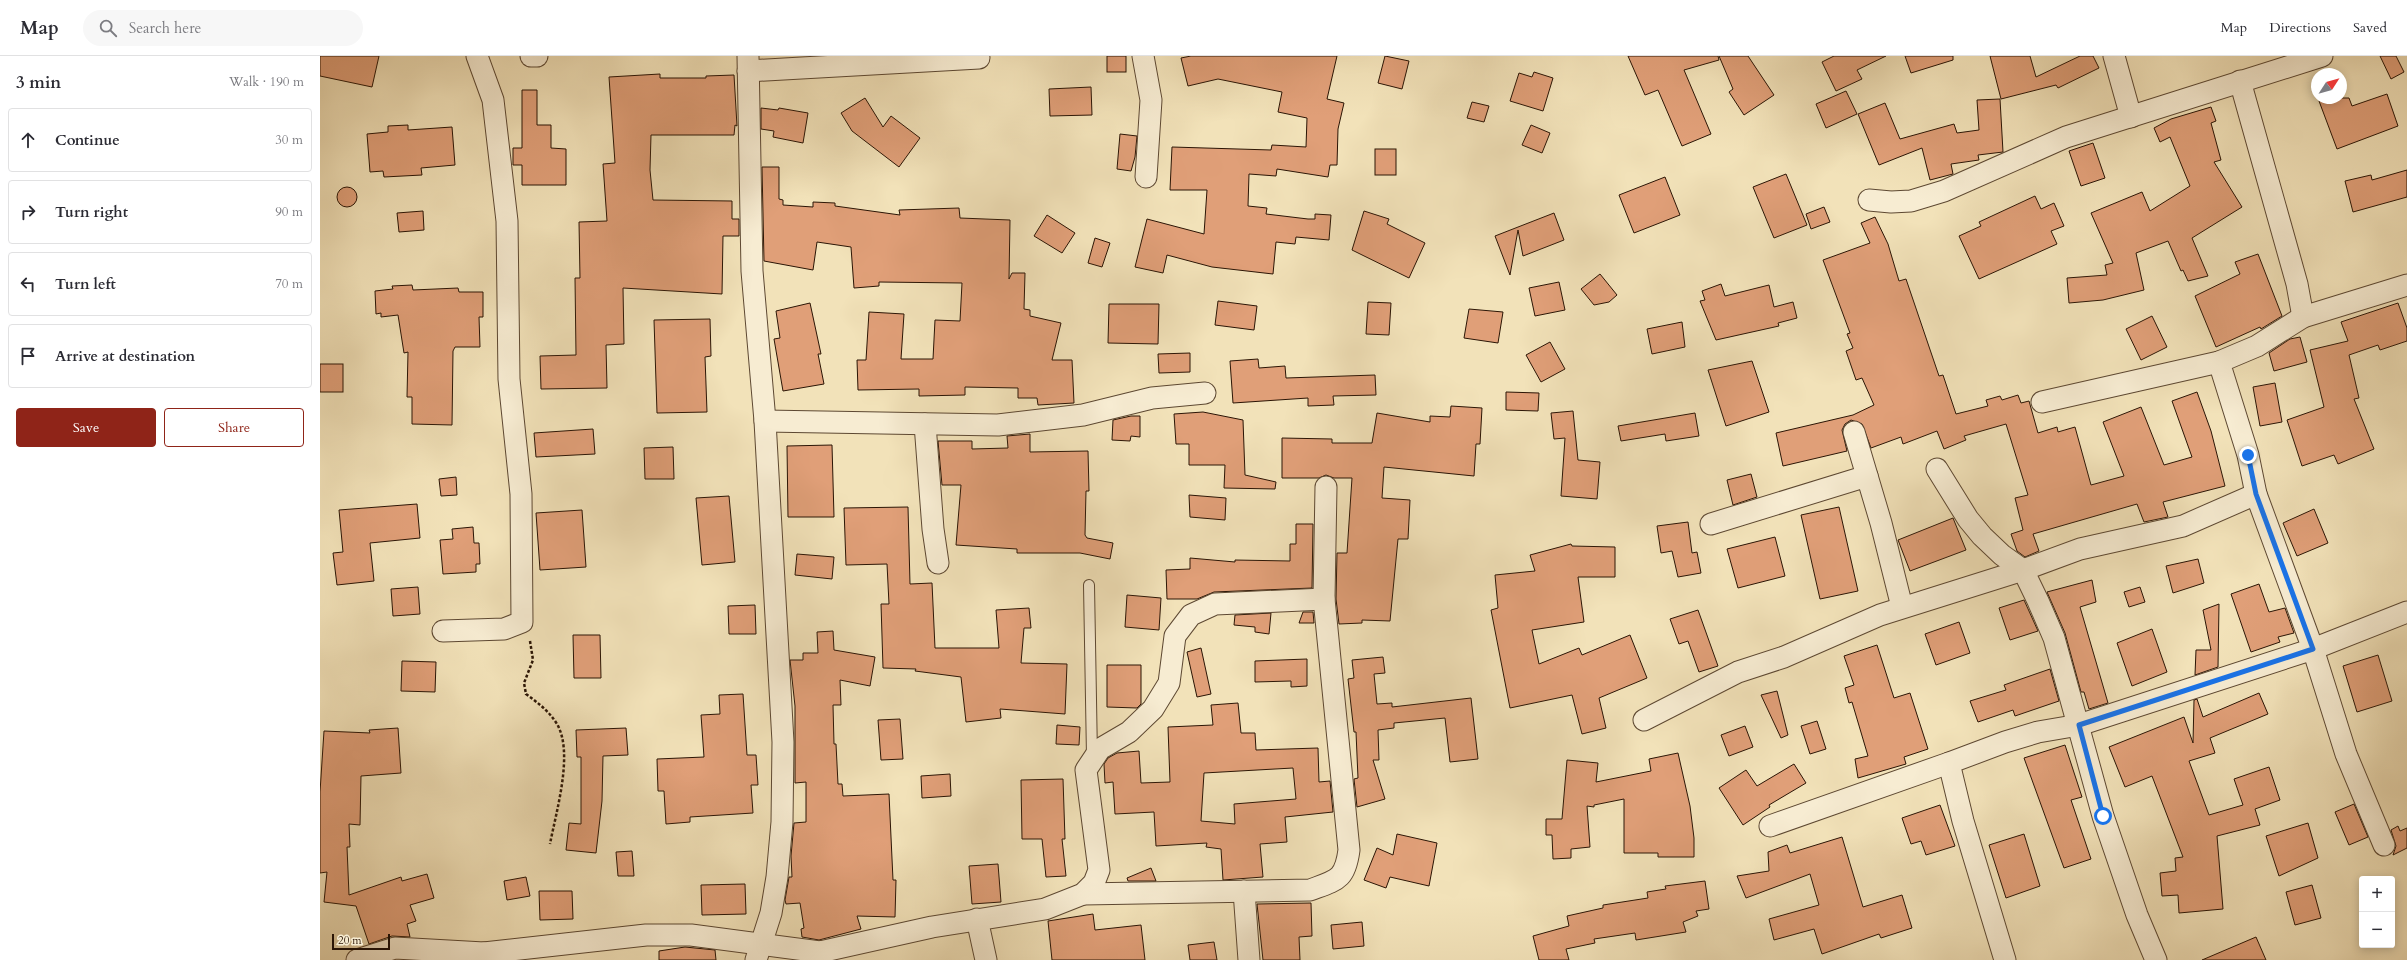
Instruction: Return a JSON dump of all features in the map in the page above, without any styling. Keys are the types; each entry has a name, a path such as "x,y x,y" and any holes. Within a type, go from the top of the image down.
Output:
{"street":[{"path":"443,631 504,629 522,622 521,494 510,379 507,221 493,100 477,56"},
{"path":"531,56 537,56"},
{"path":"1143,56 1151,100 1146,177"},
{"path":"2114,56 2131,116"},
{"path":"1869,200 1891,202 1911,200 1944,191 2066,137 2240,81 2299,60 2322,56"},
{"path":"758,951 771,913 777,877 782,822 783,742 765,421 752,271 748,64 979,58"},
{"path":"2240,81 2297,284 2303,317"},
{"path":"2042,402 2219,362 2256,346 2303,317 2407,285"},
{"path":"2219,362 2248,455 2256,494 2313,649 2346,754 2384,845"},
{"path":"765,421 998,425 1043,421 1106,410 1147,399 1205,393"},
{"path":"925,424 933,529 938,563"},
{"path":"1854,432 1902,607"},
{"path":"1937,469 1968,520 2002,555 2023,570 2054,638 2103,816 2137,915 2156,960"},
{"path":"1711,524 1867,476"},
{"path":"357,960 395,948 485,957 646,935 691,935 758,951 820,952 867,943 901,933 977,919 1045,909 1083,894 1310,890 1338,880 1347,866 1350,850 1324,599 1326,486"},
{"path":"1644,720 1738,672 1784,657 1902,607 2023,570 2080,549 2183,526 2256,494"},
{"path":"1083,894 1094,883 1099,870 1086,770 1100,749 1129,732 1153,709 1169,683 1175,636 1191,616 1215,604 1324,599"},
{"path":"1770,826 2038,732 2079,725 2313,649 2407,612"},
{"path":"1949,763 1963,822 2005,960"},
{"path":"1244,891 1249,960"},
{"path":"977,919 986,960"}],"lane":[{"path":"1089,585 1092,759"}],"path":[{"path":"522,622 530,642 533,660 524,683 526,694 548,711 558,725 562,741 565,773 550,844"}],"building":[{"path":"320,56 379,56 372,87 320,76"},
{"path":"1107,56 1126,56 1126,72 1107,72"},
{"path":"1191,56 1337,56 1327,99 1344,103 1338,129 1337,165 1330,165 1328,177 1277,169 1276,176 1249,174 1248,206 1267,208 1266,214 1308,219 1315,219 1315,214 1331,215 1329,240 1296,237 1295,244 1276,242 1273,274 1212,267 1167,255 1163,273 1135,267 1147,219 1204,234 1207,190 1170,190 1172,147 1271,150 1272,145 1306,147 1307,118 1278,112 1282,92 1218,79 1188,86 1181,58"},
{"path":"1385,56 1409,61 1402,89 1378,83"},
{"path":"1628,56 1718,56 1719,60 1684,70 1711,134 1682,146 1658,90 1645,95"},
{"path":"1719,56 1748,56 1774,95 1744,115 1729,92 1733,89"},
{"path":"1834,56 1886,56 1857,70 1862,79 1836,91 1822,62"},
{"path":"1905,56 1953,56 1953,60 1911,73"},
{"path":"1990,56 2030,56 2036,77 2080,56 2093,56 2099,68 2058,88 2056,85 2001,99"},
{"path":"2380,56 2396,56 2404,72 2391,79"},
{"path":"1534,72 1553,78 1543,111 1510,101 1519,73 1532,77"},
{"path":"660,74 660,78 706,78 706,76 734,75 737,126 735,125 734,135 651,135 650,170 653,200 732,201 732,219 739,219 739,236 723,236 722,294 623,288 624,344 606,345 607,388 541,389 540,356 576,355 575,278 580,278 579,222 607,221 603,164 615,163 609,77"},
{"path":"1091,87 1092,115 1050,116 1049,89"},
{"path":"522,90 537,90 537,125 551,125 551,148 566,149 566,185 522,185 522,165 513,165 513,148 522,148"},
{"path":"1846,91 1857,114 1826,128 1816,104"},
{"path":"2387,94 2398,126 2337,149 2320,104 2347,104 2347,98 2349,98 2352,106"},
{"path":"865,98 883,127 891,116 920,138 899,167 852,131 841,113"},
{"path":"2000,99 2003,152 1978,155 1979,160 1951,164 1953,174 1930,180 1922,148 1879,165 1858,114 1885,103 1900,139 1954,124 1957,133 1979,130 1977,100"},
{"path":"1472,102 1489,106 1484,122 1467,118"},
{"path":"2211,107 2216,121 2211,123 2221,160 2214,162 2242,207 2192,238 2208,276 2188,281 2183,270 2181,271 2168,241 2136,253 2144,290 2103,300 2069,303 2067,278 2107,275 2105,265 2113,263 2091,213 2142,192 2150,211 2190,186 2170,137 2160,142 2154,128 2171,119"},
{"path":"761,108 778,110 779,108 808,113 803,143 773,137 774,131 761,129"},
{"path":"408,125 408,130 452,127 455,165 421,168 422,175 384,177 383,171 370,172 367,134 388,132 388,126"},
{"path":"1531,125 1550,133 1542,153 1522,145"},
{"path":"1120,134 1137,136 1135,157 1131,171 1117,169"},
{"path":"2093,143 2105,178 2081,186 2069,151"},
{"path":"1375,149 1396,149 1396,175 1375,175"},
{"path":"762,167 779,167 779,199 783,200 783,205 813,207 813,202 835,203 835,206 900,215 899,210 959,208 960,218 1010,220 1009,279 1012,273 1025,273 1024,309 1030,310 1030,316 1061,323 1052,360 1072,360 1074,403 1038,405 1037,398 1018,398 1018,388 965,387 965,395 919,396 919,389 858,390 857,360 866,360 869,312 904,314 901,359 933,359 935,320 960,321 962,283 879,282 879,286 854,288 851,247 817,242 813,270 764,261"},
{"path":"2407,170 2407,197 2353,212 2345,181 2371,175 2372,180"},
{"path":"1786,174 1807,225 1774,238 1753,187"},
{"path":"1665,177 1680,215 1634,233 1619,195"},
{"path":"347,187 354,190 357,197 354,204 347,207 340,204 337,197 340,190"},
{"path":"2035,196 2041,209 2054,203 2064,226 2051,231 2057,244 1979,279 1959,236 1981,226 1979,222"},
{"path":"1824,207 1830,222 1811,229 1806,214"},
{"path":"423,211 424,230 399,232 397,213"},
{"path":"1364,211 1389,219 1387,224 1425,243 1409,278 1352,250"},
{"path":"1554,213 1564,240 1523,256 1518,230 1510,275 1495,236"},
{"path":"1047,215 1075,233 1062,253 1034,236"},
{"path":"1875,217 1888,244 1899,281 1906,279 1939,376 1943,375 1956,414 1988,406 1986,400 2000,396 2002,400 2018,395 2021,403 2029,401 2038,433 2057,427 2058,432 2075,427 2091,485 2124,476 2103,422 2141,407 2164,465 2192,457 2172,401 2197,392 2211,431 2225,486 2163,502 2168,517 2144,522 2137,504 2033,534 2039,551 2025,557 2017,551 2011,534 2023,530 2015,498 2028,495 2006,424 1964,436 1966,440 1944,449 1937,431 1903,444 1901,437 1871,448 1862,424 1851,420 1845,424 1842,430 1847,451 1783,466 1776,433 1853,415 1874,405 1862,378 1856,380 1846,351 1853,348 1847,334 1850,333 1823,260 1870,243 1861,223"},
{"path":"1095,238 1110,243 1102,267 1088,263"},
{"path":"2258,254 2282,316 2261,329 2260,327 2216,347 2195,296 2240,274 2235,262"},
{"path":"1600,274 1617,295 1609,302 1594,305 1581,289"},
{"path":"1559,282 1565,310 1535,316 1529,288"},
{"path":"1721,284 1725,296 1769,285 1774,307 1793,302 1797,318 1778,323 1779,326 1716,340 1700,301 1705,300 1702,291"},
{"path":"412,285 413,290 458,288 459,292 483,292 483,317 479,317 480,347 455,347 453,351 452,425 412,424 412,397 407,397 408,352 404,353 398,315 381,317 381,313 376,314 375,291 393,289 392,286"},
{"path":"1218,301 1257,306 1254,330 1215,325"},
{"path":"1368,302 1391,303 1389,335 1366,334"},
{"path":"810,303 821,354 818,354 824,384 783,391 774,339 780,338 776,311"},
{"path":"2398,303 2407,328 2407,341 2380,350 2378,345 2349,355 2359,398 2354,399 2374,449 2338,464 2334,455 2302,466 2287,420 2324,407 2310,350 2348,341 2341,322"},
{"path":"1109,304 1159,304 1158,344 1108,343"},
{"path":"1469,309 1503,312 1498,343 1464,338"},
{"path":"2152,316 2167,347 2141,360 2126,329"},
{"path":"710,319 711,356 705,357 707,412 657,413 654,320"},
{"path":"1682,322 1685,347 1652,354 1647,329"},
{"path":"2300,337 2307,362 2274,371 2269,353 2290,339"},
{"path":"1550,342 1565,369 1541,382 1526,355"},
{"path":"1190,353 1190,372 1159,373 1158,354"},
{"path":"1258,359 1259,368 1285,366 1286,378 1375,375 1376,395 1333,396 1334,405 1308,406 1308,398 1233,403 1230,361"},
{"path":"1752,361 1769,412 1726,426 1708,370"},
{"path":"320,364 343,364 343,392 320,392"},
{"path":"2275,383 2282,422 2260,426 2253,387"},
{"path":"1506,392 1539,393 1538,411 1506,410"},
{"path":"1451,406 1482,408 1480,444 1476,444 1474,476 1384,467 1382,498 1410,500 1408,539 1398,539 1390,621 1362,620 1362,623 1339,624 1336,599 1337,553 1347,553 1352,478 1334,478 1326,475 1319,478 1282,478 1282,438 1332,439 1332,443 1372,443 1377,413 1430,422 1430,416 1450,417"},
{"path":"1573,411 1578,460 1600,462 1597,499 1561,496 1565,438 1554,439 1551,413"},
{"path":"1203,412 1243,420 1245,475 1276,482 1275,489 1224,488 1225,465 1189,465 1189,444 1176,444 1174,414"},
{"path":"1695,413 1699,436 1666,441 1665,434 1621,441 1618,426"},
{"path":"1131,416 1140,416 1140,437 1131,436 1130,441 1112,440 1113,420"},
{"path":"593,429 595,454 536,457 534,433"},
{"path":"1030,434 1030,452 1088,451 1089,491 1086,491 1085,535 1087,538 1113,543 1110,559 1080,553 1017,553 1017,549 956,545 961,485 942,485 938,441 972,441 972,449 1008,448 1007,436"},
{"path":"832,445 834,517 788,517 787,446"},
{"path":"673,447 674,479 645,479 644,448"},
{"path":"1751,474 1757,497 1733,505 1727,480"},
{"path":"456,477 457,495 441,496 439,479"},
{"path":"1189,495 1226,498 1225,520 1190,517"},
{"path":"729,496 735,562 702,565 696,498"},
{"path":"417,504 420,538 370,543 374,581 337,585 333,553 343,552 339,510"},
{"path":"908,507 910,584 932,583 935,648 999,648 996,610 1029,608 1031,628 1024,628 1021,663 1067,664 1065,714 1000,709 1001,718 966,722 961,677 915,671 916,669 883,668 881,604 889,604 887,564 846,565 844,508"},
{"path":"1839,507 1858,591 1820,599 1801,515"},
{"path":"2314,509 2328,543 2297,556 2283,523"},
{"path":"582,510 586,567 540,570 536,513"},
{"path":"1953,518 1966,550 1910,571 1898,540"},
{"path":"1688,522 1692,553 1697,552 1701,573 1678,577 1672,551 1661,553 1657,526"},
{"path":"1296,524 1313,524 1312,588 1214,592 1197,599 1167,599 1166,570 1190,569 1190,558 1235,562 1235,560 1290,561 1290,544 1296,544"},
{"path":"473,527 474,543 479,543 480,564 476,564 476,572 443,574 440,540 453,539 452,529"},
{"path":"1775,537 1785,576 1738,588 1727,549"},
{"path":"1571,544 1572,546 1615,547 1615,577 1578,577 1584,622 1532,630 1539,664 1579,648 1582,655 1630,635 1647,678 1599,698 1606,728 1582,734 1572,695 1510,708 1491,610 1498,608 1495,575 1535,571 1530,555"},
{"path":"797,554 834,557 832,579 795,575"},
{"path":"2198,559 2204,583 2173,593 2166,566"},
{"path":"2092,580 2096,602 2080,607 2108,703 2089,709 2084,692 2081,692 2065,633 2047,592"},
{"path":"2259,584 2269,612 2285,608 2294,633 2278,637 2280,642 2251,652 2231,594"},
{"path":"418,587 420,614 393,616 391,589"},
{"path":"2140,587 2145,602 2129,607 2124,592"},
{"path":"1127,595 1161,598 1159,630 1125,627"},
{"path":"2024,600 2038,631 2010,640 1999,608"},
{"path":"2219,604 2218,667 2195,675 2196,650 2211,650 2203,610"},
{"path":"755,605 756,634 729,634 728,606"},
{"path":"1698,610 1718,666 1699,672 1688,641 1679,644 1670,619"},
{"path":"1303,612 1313,612 1314,623 1299,623"},
{"path":"1271,613 1269,634 1255,632 1255,627 1234,625 1235,615"},
{"path":"1959,622 1970,653 1936,665 1925,634"},
{"path":"2152,629 2167,672 2132,686 2117,643"},
{"path":"833,631 834,650 875,657 870,686 840,680 841,705 833,705 834,744 836,744 838,784 842,784 843,796 889,794 893,880 896,880 895,917 857,916 861,929 819,940 802,937 801,929 804,928 800,903 786,904 785,900 789,877 792,877 791,856 794,823 806,822 806,782 795,783 795,706 790,660 803,660 803,653 818,653 817,632"},
{"path":"573,635 600,635 601,678 574,678"},
{"path":"1877,645 1894,698 1910,693 1928,749 1904,757 1906,764 1858,778 1855,759 1868,756 1852,702 1849,703 1845,688 1854,685 1844,656"},
{"path":"1201,648 1211,694 1197,697 1187,652"},
{"path":"2378,655 2392,701 2357,712 2343,666"},
{"path":"1383,657 1385,673 1374,674 1377,704 1392,703 1392,707 1471,698 1478,759 1450,762 1445,718 1394,723 1394,728 1378,730 1379,760 1373,760 1385,799 1357,807 1354,779 1358,778 1356,732 1354,732 1348,679 1354,678 1352,660"},
{"path":"1307,659 1307,686 1291,687 1291,681 1255,682 1255,661"},
{"path":"402,661 436,662 435,692 401,691"},
{"path":"1107,665 1141,665 1141,704 1137,708 1107,707"},
{"path":"2050,669 2059,701 2015,716 2013,710 1978,722 1970,701 2006,690 2004,685"},
{"path":"1777,691 1788,735 1781,738 1761,695"},
{"path":"2259,693 2268,714 2210,738 2215,753 2189,761 2209,815 2243,805 2234,779 2269,767 2280,800 2255,809 2260,825 2217,836 2223,909 2179,913 2178,895 2162,896 2160,873 2176,871 2175,858 2183,857 2152,776 2125,787 2109,747 2184,717 2193,743 2194,700 2197,699 2203,717"},
{"path":"743,694 747,755 756,755 758,785 751,785 753,813 690,817 690,822 666,824 664,791 658,791 657,759 704,757 701,715 720,714 719,695"},
{"path":"1238,703 1241,733 1255,733 1256,750 1318,748 1319,782 1330,781 1333,812 1285,817 1287,842 1260,844 1263,877 1223,880 1221,849 1206,847 1207,843 1156,846 1154,812 1115,814 1113,782 1105,783 1104,764 1108,758 1117,753 1139,751 1141,783 1170,782 1168,727 1213,725 1211,705","holes":["1293,768 1296,799 1234,804 1235,824 1201,821 1204,773"]},
{"path":"900,719 903,759 881,760 878,720"},
{"path":"1817,721 1826,749 1810,754 1801,726"},
{"path":"1057,725 1080,727 1079,745 1056,744"},
{"path":"1745,726 1753,747 1729,756 1721,735"},
{"path":"398,728 401,773 361,776 360,825 349,824 350,847 347,847 349,895 401,877 402,881 427,874 434,898 410,905 416,921 407,924 410,937 392,936 369,944 356,906 324,902 327,872 320,873 320,792 324,731 370,733 369,730"},
{"path":"626,728 628,755 603,756 602,801 596,853 566,850 569,823 581,824 581,757 577,757 576,730"},
{"path":"2065,745 2082,797 2071,800 2091,859 2064,868 2024,758"},
{"path":"1678,753 1690,806 1694,838 1694,857 1658,857 1658,853 1624,853 1624,799 1594,805 1594,807 1587,806 1590,847 1571,849 1571,858 1553,859 1552,835 1546,835 1546,819 1562,819 1567,760 1598,763 1596,782 1651,771 1649,759"},
{"path":"1794,764 1806,783 1769,805 1770,807 1743,825 1719,788 1746,770 1757,786"},
{"path":"950,774 951,796 922,798 921,776"},
{"path":"1063,779 1065,839 1062,839 1066,876 1046,877 1042,839 1022,839 1021,780"},
{"path":"2354,804 2368,837 2349,845 2335,812"},
{"path":"1940,805 1955,846 1926,855 1921,841 1911,844 1902,818"},
{"path":"2308,823 2318,858 2279,876 2266,836"},
{"path":"2398,826 2400,831 2407,828 2407,848 2393,855 2396,846 2391,830"},
{"path":"1397,834 1437,843 1429,886 1390,877 1386,888 1364,880 1377,848 1393,855"},
{"path":"2024,834 2040,886 2006,898 1989,845"},
{"path":"1842,837 1863,907 1902,895 1912,928 1881,938 1879,934 1822,954 1814,929 1774,940 1769,919 1819,905 1810,874 1746,898 1737,876 1769,871 1768,852 1787,845 1790,853"},
{"path":"632,851 634,876 618,876 616,852"},
{"path":"998,864 1001,902 972,904 969,866"},
{"path":"1151,868 1156,881 1128,881 1127,878"},
{"path":"526,877 530,896 507,900 504,881"},
{"path":"1705,881 1709,909 1696,911 1698,916 1683,922 1686,932 1636,940 1635,933 1594,939 1595,943 1566,949 1569,960 1539,960 1533,936 1569,926 1567,916 1603,908 1603,905 1648,898 1647,892 1666,889 1665,886"},
{"path":"745,884 746,914 702,915 701,885"},
{"path":"2312,885 2321,918 2295,925 2286,892"},
{"path":"539,891 572,891 573,919 540,920"},
{"path":"1311,903 1312,936 1299,937 1300,960 1263,960 1257,904"},
{"path":"1093,914 1095,930 1141,925 1145,960 1052,960 1048,921"},
{"path":"1362,922 1364,946 1333,949 1331,925"},
{"path":"2256,937 2266,960 2202,960"},
{"path":"1214,942 1217,960 1190,960 1188,945"},
{"path":"685,947 715,950 716,960 659,960 659,951"}],"route":[{"path":"2103,816 2079,725 2313,649 2256,494 2248,455"}]}
